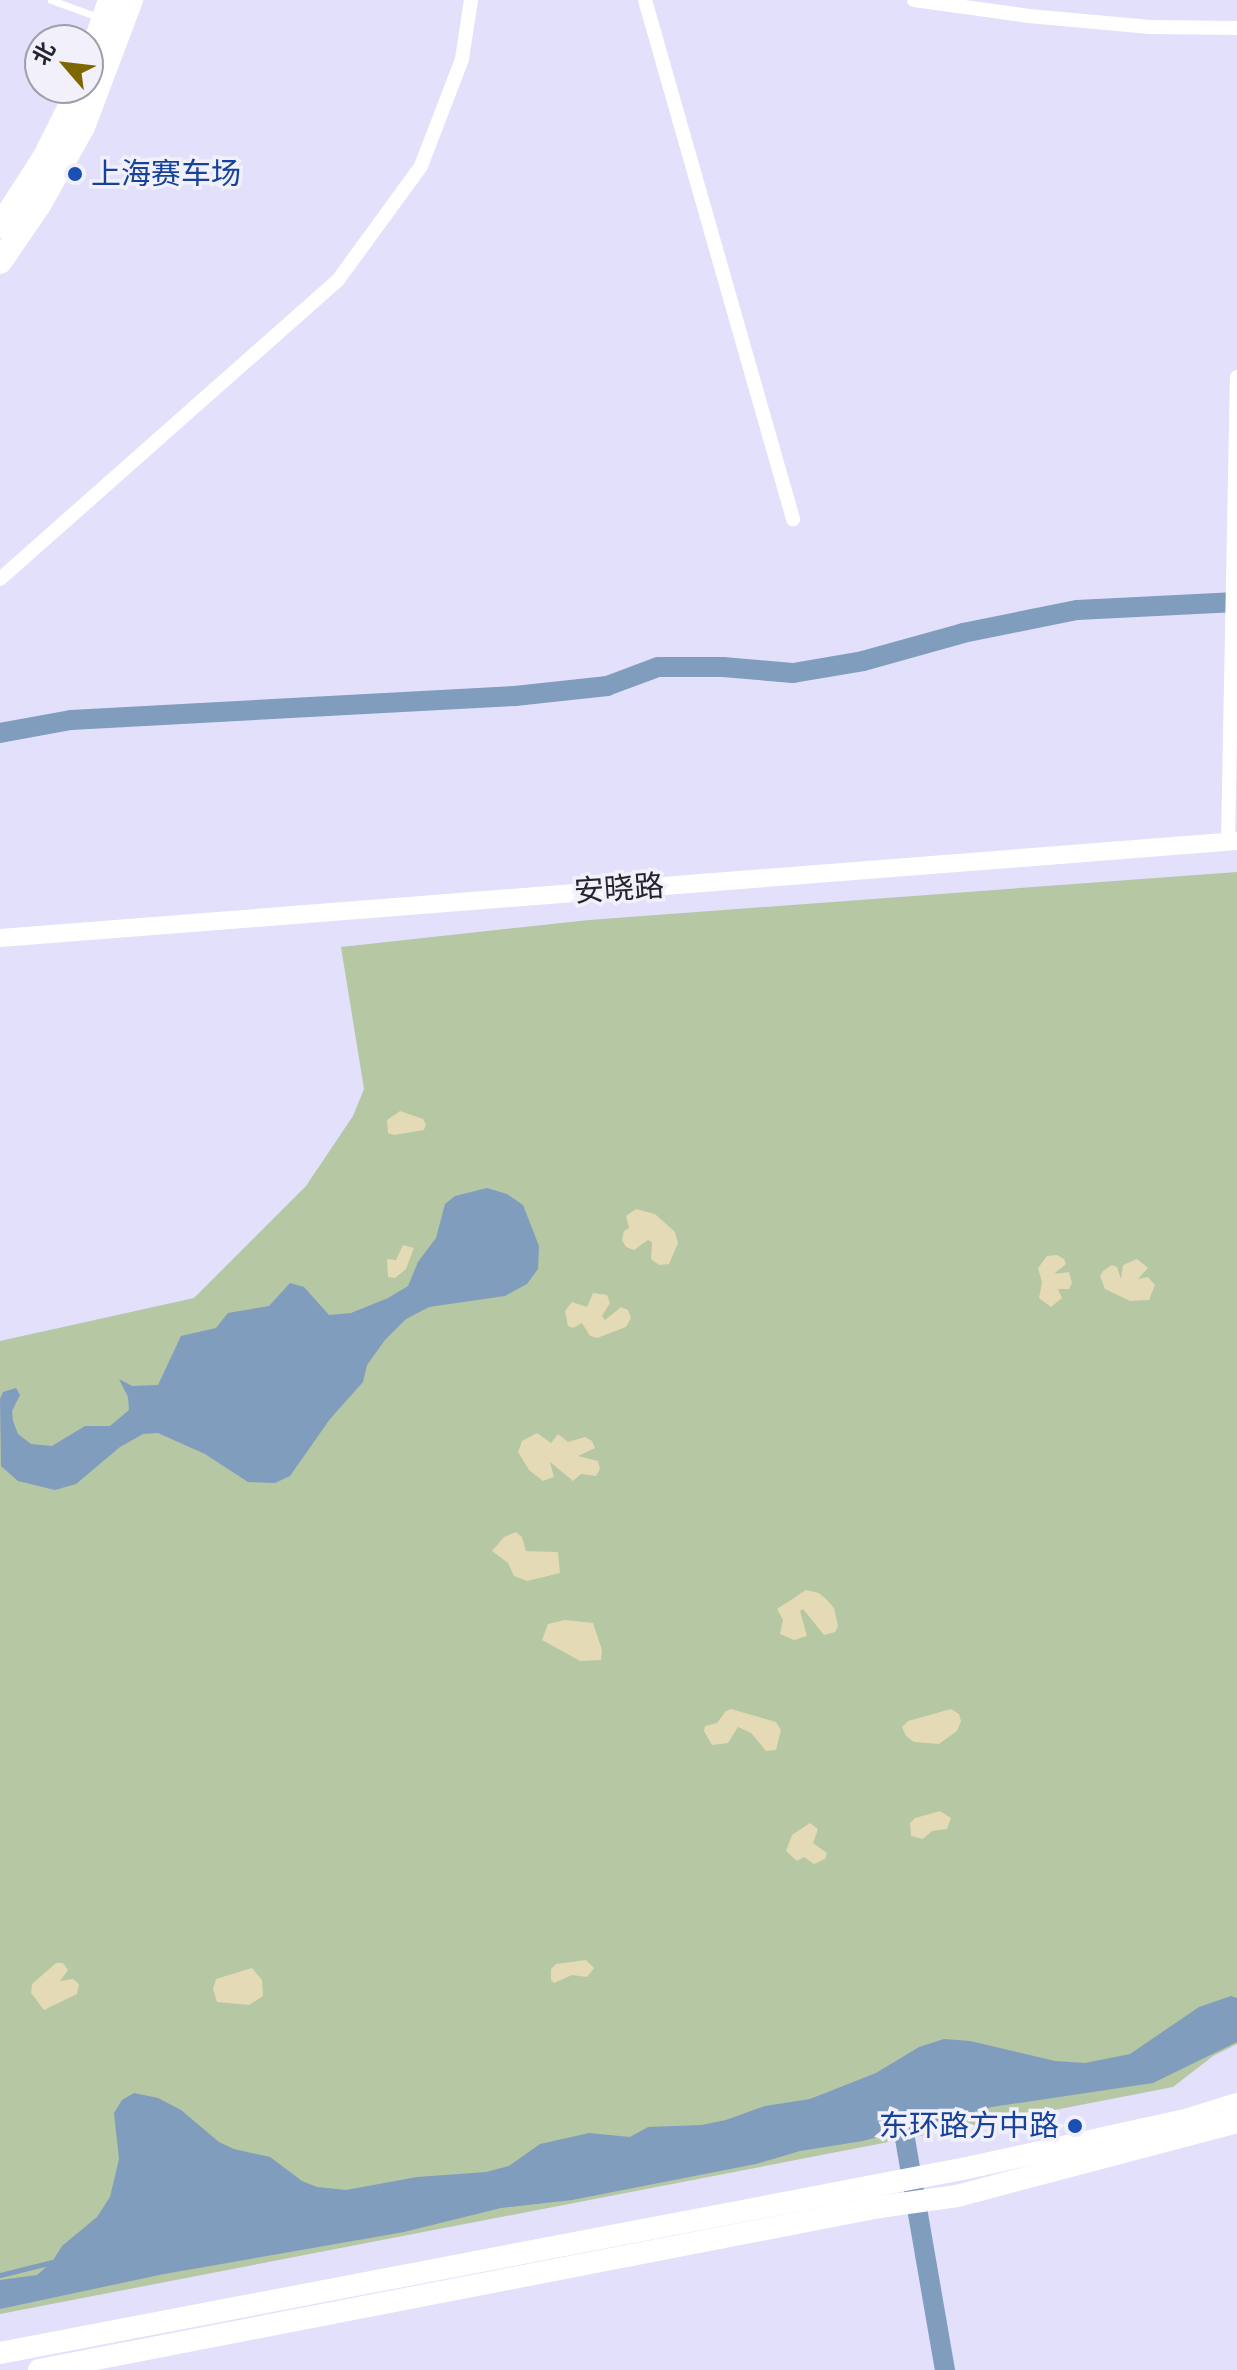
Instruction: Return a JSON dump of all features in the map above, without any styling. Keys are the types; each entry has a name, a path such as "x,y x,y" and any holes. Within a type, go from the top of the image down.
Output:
{"main road":[{"path":"0,262 64,164 83,127 112,15 131,0"},
{"path":"0,226 44,158 71,104"},
{"path":"39,2370 877,2196 952,2171 1189,2119 1237,2104"},
{"path":"0,2353 877,2196 957,2196 1237,2122"}],"street":[{"path":"0,579 192,405 338,280 421,166 462,59 471,0"},
{"path":"645,0 793,519"},
{"path":"914,0 1029,16 1151,27 1237,28"},
{"path":"1232,841 1231,645 1237,377"},
{"name":"安晓路","path":"0,938 1232,841"}],"lane":[{"path":"51,0 112,15"}],"green space":[{"path":"1237,872 1237,2044 1213,2056 1173,2087 0,2314 0,1341 194,1298 306,1186 353,1116 364,1089 341,947 589,920"}],"sand":[{"path":"400,1111 423,1119 426,1124 424,1130 394,1135 388,1133 387,1120"},
{"path":"636,1209 655,1214 675,1232 678,1243 669,1264 659,1265 651,1259 652,1242 648,1240 634,1250 626,1247 622,1240 624,1231 629,1228 626,1216"},
{"path":"403,1245 414,1248 406,1269 395,1278 388,1277 387,1259 396,1260"},
{"path":"1057,1255 1066,1264 1054,1274 1069,1272 1072,1283 1069,1289 1058,1289 1062,1298 1051,1307 1039,1298 1042,1282 1038,1268 1047,1256"},
{"path":"1137,1259 1148,1268 1138,1279 1148,1277 1155,1285 1149,1300 1130,1301 1105,1289 1100,1276 1103,1271 1112,1265 1117,1267 1121,1279 1123,1265"},
{"path":"593,1293 607,1295 610,1303 602,1316 605,1320 621,1307 628,1310 631,1318 626,1327 597,1338 590,1336 582,1323 573,1328 568,1326 565,1311 572,1302 587,1307"},
{"path":"537,1433 551,1443 558,1434 568,1442 585,1437 592,1441 595,1448 578,1456 598,1461 600,1469 596,1476 581,1474 573,1481 550,1462 554,1477 543,1481 529,1470 518,1452 522,1441"},
{"path":"516,1532 522,1537 526,1551 558,1552 560,1573 527,1581 514,1576 508,1563 492,1551 504,1537"},
{"path":"806,1590 819,1593 827,1600 834,1608 838,1626 835,1632 824,1635 803,1609 800,1611 807,1636 794,1640 780,1634 783,1620 777,1609"},
{"path":"565,1620 593,1623 602,1650 601,1660 580,1661 542,1640 548,1624"},
{"path":"731,1709 776,1722 781,1730 776,1750 766,1751 751,1733 738,1727 728,1743 712,1745 704,1731 705,1726 717,1723"},
{"path":"951,1709 959,1714 961,1721 957,1731 939,1744 914,1742 906,1736 902,1727 908,1721"},
{"path":"940,1811 951,1818 947,1829 932,1831 923,1839 911,1836 910,1823 915,1818"},
{"path":"810,1823 818,1829 813,1843 827,1853 825,1859 814,1864 804,1857 797,1861 786,1851 792,1835"},
{"path":"586,1960 594,1968 587,1977 572,1975 554,1983 551,1980 551,1969 556,1964"},
{"path":"56,1963 63,1963 68,1970 60,1981 73,1979 79,1984 77,1994 44,2010 31,1993 32,1984"},
{"path":"252,1968 262,1980 263,1996 249,2005 217,2002 213,1989 216,1979"}],"water":[{"path":"487,1188 507,1194 523,1205 539,1246 538,1269 527,1284 505,1296 429,1307 406,1319 385,1340 367,1365 363,1382 330,1419 290,1476 275,1483 248,1482 205,1454 158,1433 143,1434 120,1447 76,1484 55,1490 18,1481 1,1466 0,1399 3,1392 16,1388 20,1395 12,1411 13,1421 18,1434 31,1444 52,1446 85,1426 110,1426 129,1410 128,1397 119,1379 132,1386 158,1385 181,1336 216,1328 228,1313 269,1306 290,1283 304,1287 329,1315 351,1313 408,1286 418,1262 436,1238 445,1204 455,1196"},
{"path":"1231,1996 1237,1998 1237,2042 1153,2083 992,2107 863,2141 800,2151 756,2164 572,2200 501,2208 404,2232 164,2274 0,2309 0,2280 37,2275 52,2262 62,2246 97,2217 110,2197 119,2159 114,2113 122,2100 134,2093 158,2098 181,2110 219,2142 234,2149 270,2157 302,2181 317,2187 346,2190 417,2177 486,2172 509,2166 540,2144 589,2133 630,2137 648,2127 701,2125 765,2106 810,2099 876,2073 919,2047 944,2039 970,2041 1055,2061 1085,2063 1130,2054 1199,2007"}],"waterway":[{"path":"0,733 71,720 515,696 607,686 658,667 723,667 793,673 863,661 963,633 1077,610 1237,602"},
{"path":"899,2104 945,2370"},
{"path":"0,2275 56,2261"}],"place":[{"name":"上海赛车场","path":"75,174"},
{"name":"东环路方中路","path":"1075,2126"}]}
